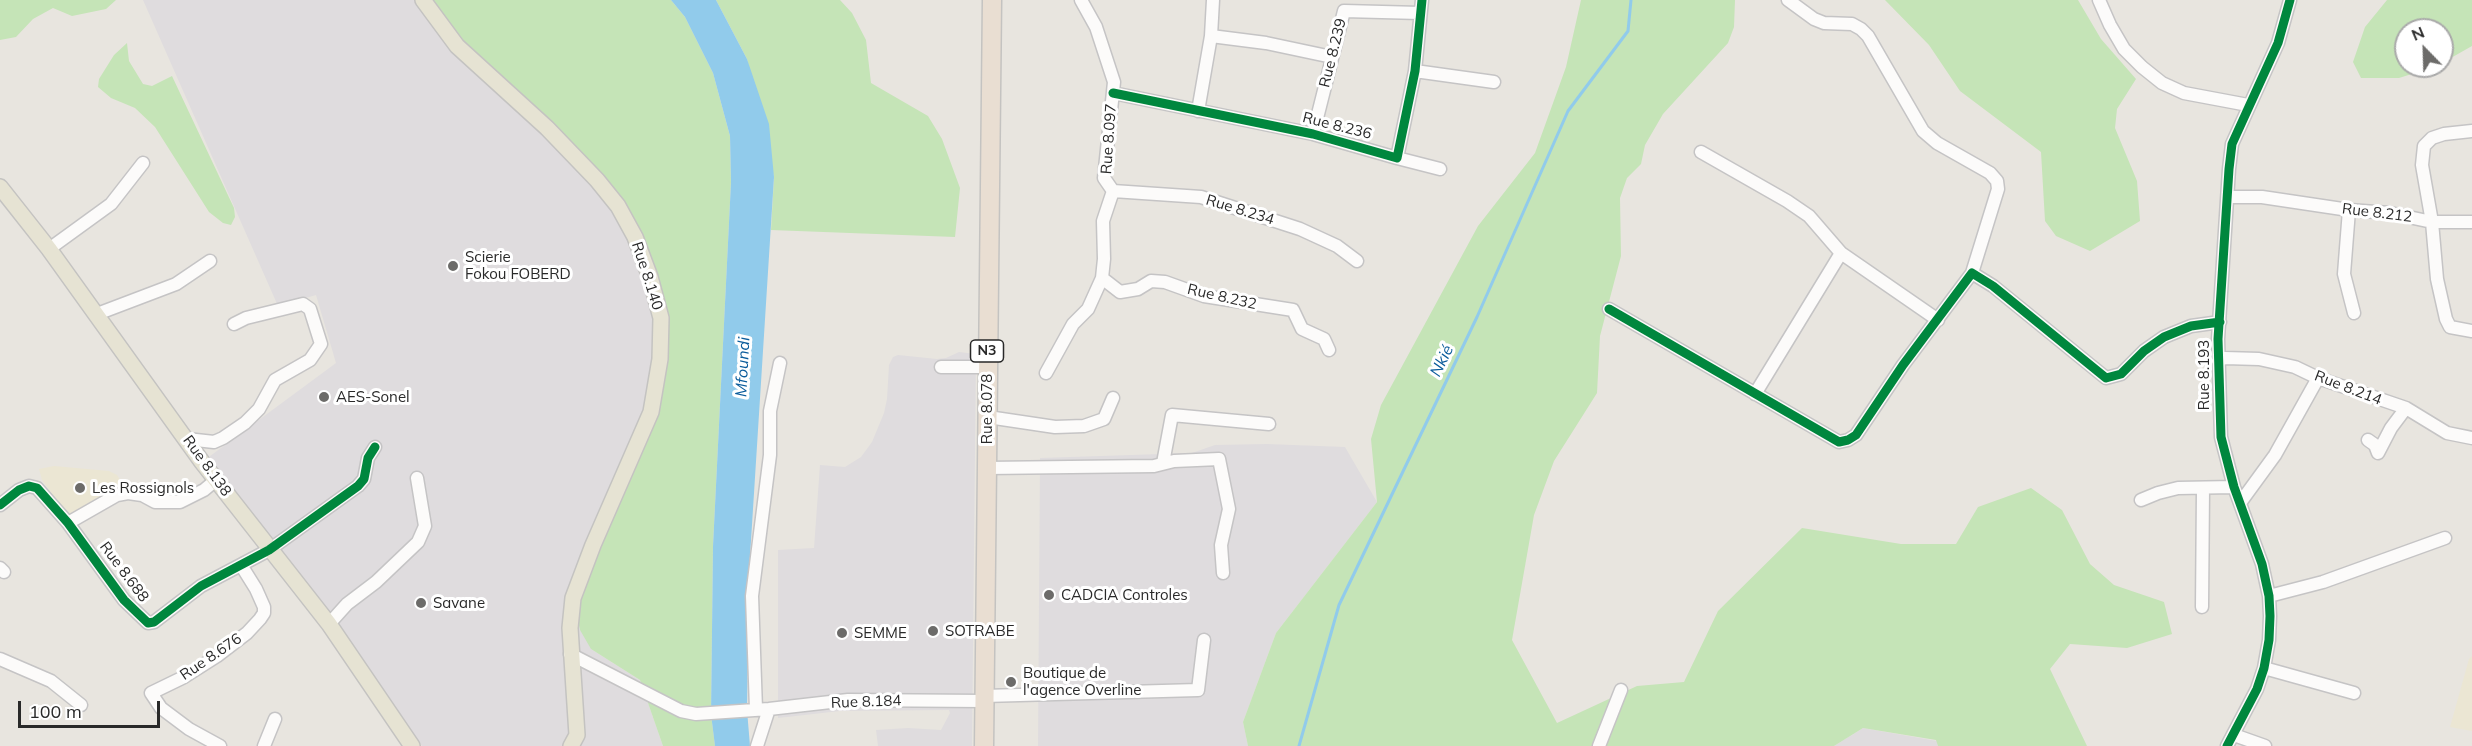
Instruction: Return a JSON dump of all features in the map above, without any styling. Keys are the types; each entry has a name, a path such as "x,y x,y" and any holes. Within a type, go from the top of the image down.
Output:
{"highway":[{"name":"Rue 8.078","path":"984,746 992,0"}],"main road":[{"name":"Rue 8.140","path":"423,0 457,45 547,128 597,180 618,206 638,247 661,318 660,360 651,412 593,545 573,598 570,654 577,735 572,746"},
{"name":"Rue 8.138","path":"0,187 97,314 216,480 329,624 412,746"}],"street":[{"name":"Rue 8.097","path":"1046,373 1073,324 1088,309 1101,278 1104,259 1103,221 1113,191 1104,178 1114,82 1096,27 1081,0"},
{"path":"1198,111 1211,36 1213,0"},
{"path":"1609,309 1839,442 1856,435 1972,273 1998,189 1997,181 1990,173 1937,143 1923,131 1868,36 1861,29 1852,24 1815,19 1788,0"},
{"path":"2099,0 2124,49 2163,83 2184,93 2248,105"},
{"name":"Rue 8.193","path":"2227,746 2264,668 2269,640 2269,596 2262,564 2234,486 2221,437 2218,361 2232,144 2278,43 2290,0"},
{"name":"Rue 8.239","path":"1313,134 1344,6 1421,6"},
{"path":"1397,158 1415,71 1421,6"},
{"path":"1211,36 1266,43 1332,57"},
{"path":"1415,71 1494,82"},
{"name":"Rue 8.236","path":"1113,93 1313,134 1440,170"},
{"path":"2472,131 2444,134 2432,138 2424,146 2422,165 2432,222 2472,222"},
{"path":"1701,152 1809,216 1841,253 1938,320"},
{"path":"49,249 111,204 143,163"},
{"name":"Rue 8.234","path":"1113,191 1201,197 1300,229 1337,246 1357,261"},
{"name":"Rue 8.212","path":"2229,197 2262,197 2349,210 2390,213 2432,222 2437,279 2446,319 2450,327 2472,331"},
{"path":"2349,210 2344,274 2354,313"},
{"path":"1755,394 1841,253"},
{"path":"97,314 176,284 210,261"},
{"path":"1972,273 1994,286 2106,378 2121,374 2144,351 2164,336 2191,326 2220,322"},
{"name":"Rue 8.232","path":"1101,278 1120,292 1138,289 1151,281 1165,282 1204,296 1293,310 1302,328 1324,339 1329,350"},
{"path":"187,439 214,442 245,423 259,409 275,380 310,360 321,344 310,309 303,304 246,318 234,324"},
{"name":"Rue 8.214","path":"2218,361 2225,358 2244,358 2274,361 2295,367 2318,378 2406,408 2447,433 2472,438"},
{"path":"757,746 758,710 752,596 770,455 770,411 780,363"},
{"path":"941,367 987,366"},
{"path":"2240,503 2275,455 2318,378"},
{"path":"987,417 1055,427 1084,426 1104,419 1113,398"},
{"path":"2368,440 2375,445 2378,453 2391,428 2406,408"},
{"path":"1163,463 1172,415 1269,424"},
{"name":"Rue 8.688","path":"0,505 19,490 29,486 37,488 68,524 118,593 148,623 154,622 201,586 269,550 358,486 364,479 368,458 375,447"},
{"path":"987,468 1154,466 1174,461 1219,459 1229,509 1221,545 1223,573"},
{"path":"329,624 347,604 376,582 418,542 425,526 417,478"},
{"path":"68,524 117,495 128,493 142,495 155,501 180,502 204,490 216,480"},
{"path":"2141,500 2178,488 2203,489 2234,486"},
{"path":"2202,607 2203,489"},
{"path":"2269,596 2322,582 2445,538"},
{"name":"Rue 8.676","path":"220,746 189,729 161,708 151,693 184,677 217,656 247,633 260,619 264,613 264,607 241,565"},
{"name":"Rue 8.184","path":"570,654 681,711 711,714 848,700 984,699 1198,690 1203,640"},
{"path":"0,658 51,681 81,705"},
{"path":"2264,668 2354,693"},
{"path":"1599,746 1621,690"},
{"path":"264,746 275,719"},
{"path":"2234,735 2265,746"}],"shaded area":[{"path":"143,0 423,0 597,180 650,277 660,360 591,649 640,680 663,746 422,746 202,462 336,363 316,295 278,306"},
{"path":"959,352 976,354 972,746 878,746 876,730 908,728 941,730 950,713 949,710 840,711 778,718 778,550 814,548 820,465 845,467 861,457 872,442 884,413 889,365 893,357 898,355 937,359"},
{"path":"1215,445 1345,447 1377,502 1276,633 1243,722 1248,746 1038,746 1040,458 1192,453"},
{"name":"Les Rossignols","path":"54,466 109,471 117,475 122,483 69,517 42,480 39,469"},
{"path":"2472,656 2472,731 2450,727 2469,659"},
{"path":"1863,728 1937,741 1938,746 1834,746"}],"green space":[{"path":"0,0 116,0 106,9 72,16 53,8 33,19 16,37 0,40"},
{"path":"423,0 671,0 685,17 713,73 730,136 731,182 713,546 711,714 715,746 663,746 640,680 591,649 580,630 573,598 651,412 661,318 618,206 457,46"},
{"path":"716,0 840,0 852,13 866,40 871,83 928,116 942,139 960,188 955,237 771,230 774,177 747,59"},
{"path":"1581,0 1735,0 1734,27 1728,43 1663,114 1645,145 1641,164 1627,178 1620,198 1621,256 1600,336 1597,393 1554,461 1534,515 1512,640 1557,723 1637,686 1684,682 1718,611 1802,528 1901,544 1956,544 1978,507 2031,488 2062,510 2090,564 2114,585 2164,602 2172,634 2127,648 2070,644 2050,669 2087,746 1938,746 1936,740 1863,728 1834,746 1248,746 1243,722 1276,633 1377,502 1371,439 1381,405 1478,226 1535,153 1566,67"},
{"path":"1885,0 2078,0 2101,39 2136,79 2117,109 2115,128 2137,181 2140,221 2090,251 2056,236 2045,221 2041,152 1960,91 1929,45"},
{"path":"2387,0 2472,0 2472,46 2454,56 2454,18 2394,18 2394,78 2361,78 2353,62 2365,27"},
{"path":"127,43 129,61 143,84 152,86 172,76 234,208 235,217 231,225 223,223 209,212 155,127 135,108 111,98 98,87 99,79 114,55"}],"water":[{"name":"Mfoundi","path":"671,0 716,0 747,59 769,124 774,177 749,572 747,710 750,746 715,746 711,714 713,546 731,182 730,136 713,73 685,17"}],"waterway":[{"name":"Nkié","path":"1299,746 1339,605 1477,317 1568,111 1628,31 1631,0"}],"cycle path":[{"path":"1113,93 1313,134 1397,158 1415,71 1422,0"},
{"path":"2227,746 2257,689 2264,668 2270,616 2269,596 2262,564 2234,487 2221,437 2218,339 2229,169 2232,144 2278,43 2290,0"},
{"path":"1609,309 1839,442 1856,435 1903,365 1972,273 1993,286 2106,378 2121,374 2144,351 2164,337 2191,326 2220,322"},
{"path":"0,505 19,490 29,486 37,488 68,523 124,600 148,623 154,622 201,586 269,550 358,486 364,479 368,458 375,447"}],"place":[{"name":"Scierie Fokou FOBERD","path":"453,266"},
{"name":"AES-Sonel","path":"324,397"},
{"name":"Les Rossignols","path":"80,488"},
{"name":"CADCIA Controles","path":"1049,595"},
{"name":"Savane","path":"421,603"},
{"name":"SOTRABE","path":"933,631"},
{"name":"SEMME","path":"842,633"},
{"name":"Boutique de l'agence Overline","path":"1011,682"}]}
